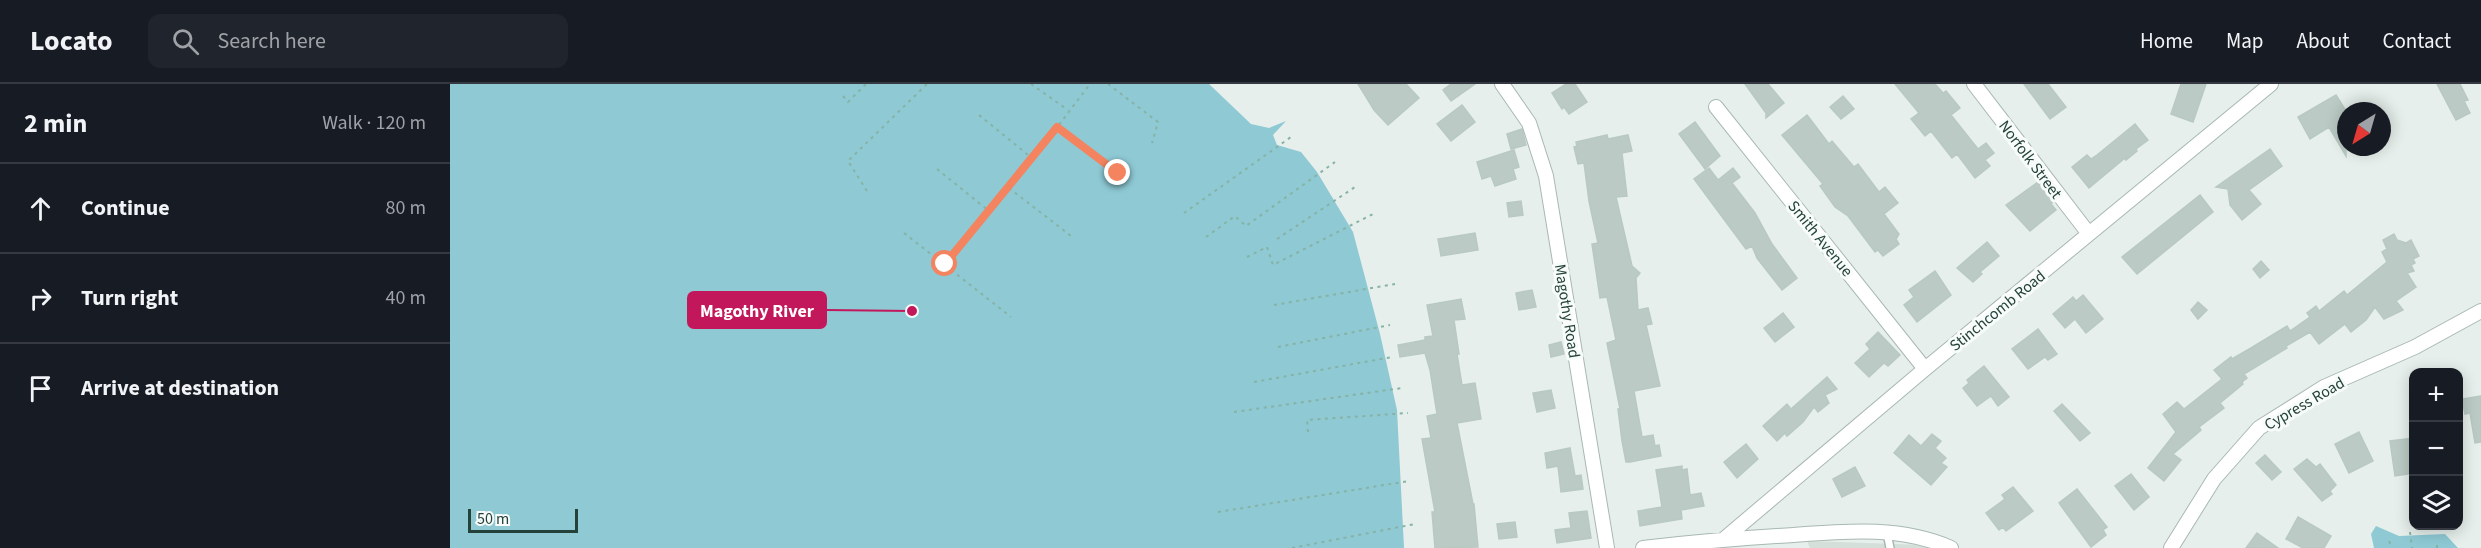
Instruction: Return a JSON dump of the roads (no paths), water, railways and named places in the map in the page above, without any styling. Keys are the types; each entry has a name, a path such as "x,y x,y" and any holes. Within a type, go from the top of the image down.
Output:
{"street":[{"name":"Magothy Road","path":"1502,84 1529,123 1546,176 1607,548"},
{"name":"Norfolk Street","path":"1974,84 2089,234"},
{"name":"Stinchcomb Road","path":"1724,539 2263,86"},
{"name":"Smith Avenue","path":"1716,107 1925,369"},
{"name":"Cypress Road","path":"2171,548 2214,479 2259,428 2324,387 2415,347 2481,311"},
{"path":"1643,548 1724,539 1864,530 1928,537 1951,548"}],"lane":[{"path":"1887,533 1890,548"}],"water":[{"path":"450,84 1209,84 1251,124 1269,128 1286,121 1273,135 1277,145 1301,152 1317,172 1353,232 1397,410 1404,548 450,548"},
{"path":"2376,526 2399,536 2445,534 2458,548 2374,548 2371,534"}],"place":[{"name":"Magothy River","path":"912,311"}]}
